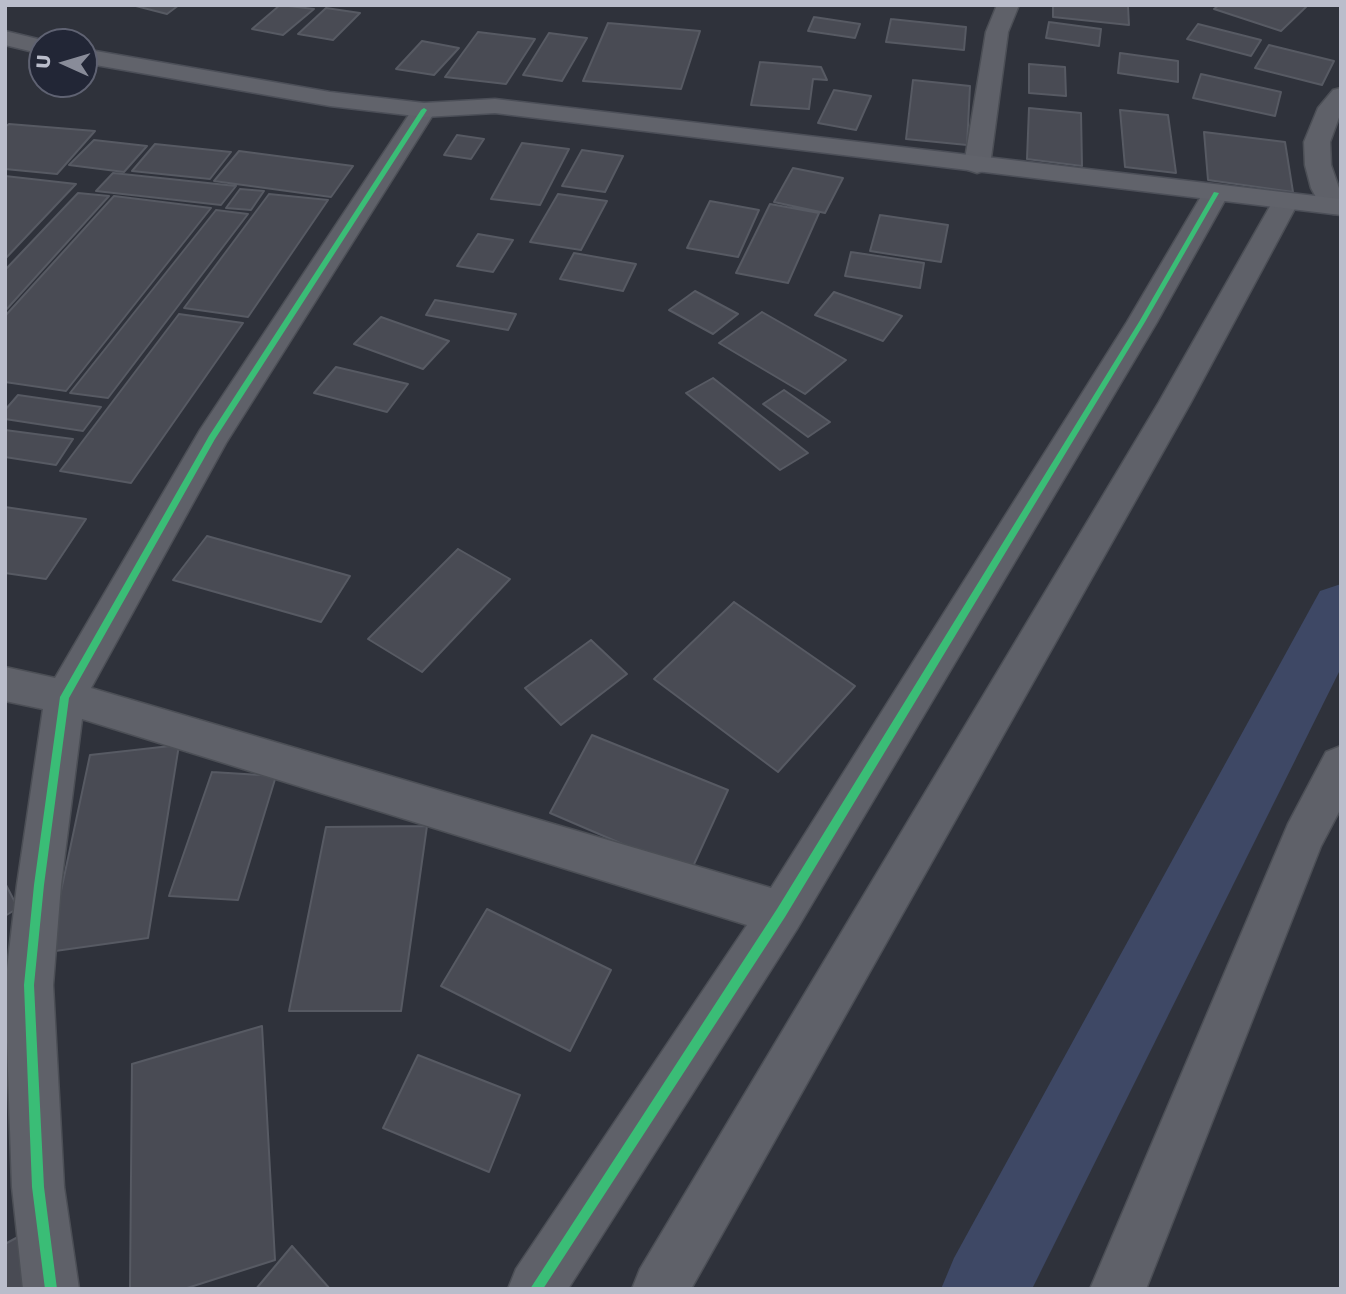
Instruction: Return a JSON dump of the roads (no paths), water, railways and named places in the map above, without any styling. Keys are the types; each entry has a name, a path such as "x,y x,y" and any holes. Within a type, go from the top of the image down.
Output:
{"main road":[{"path":"5,38 28,44"},
{"path":"98,58 330,99 424,110 495,106 1337,207"}],"street":[{"path":"977,165 997,32 1008,5"},
{"path":"1337,207 1321,177 1317,142 1330,108 1341,95"},
{"path":"51,1289 38,1187 29,985 39,885 65,697 212,438 424,110"},
{"path":"536,1289 781,913 1142,322 1216,193"},
{"path":"660,1289 1168,414 1286,201"},
{"path":"5,684 65,697 781,913"},
{"path":"1118,1289 1303,838 1341,765"}],"waterway":[{"path":"985,1289 1341,608"}]}
